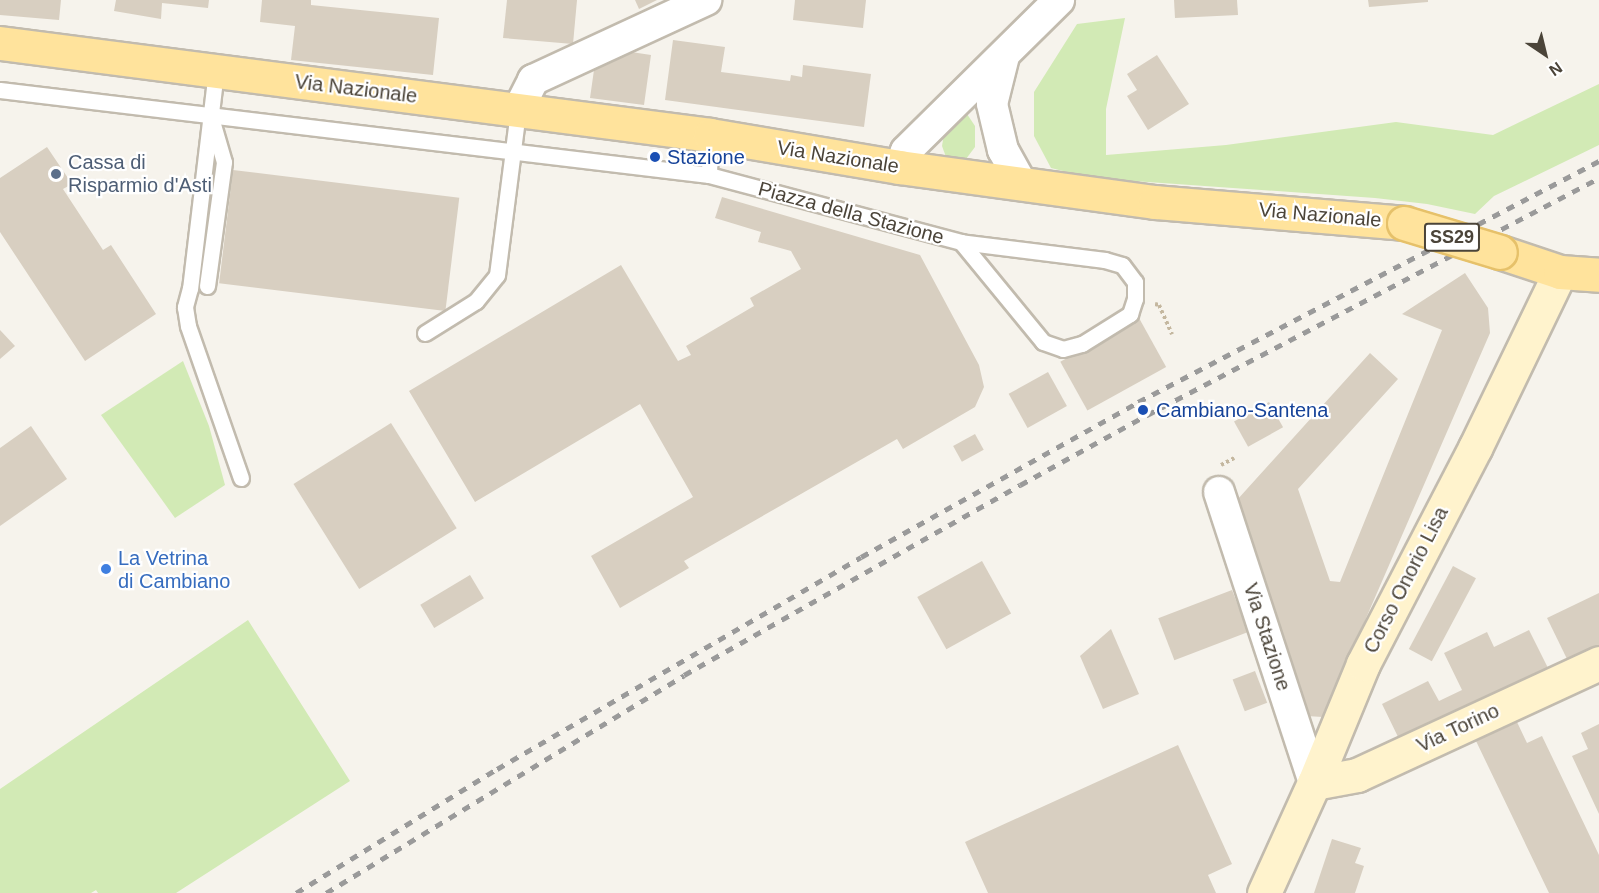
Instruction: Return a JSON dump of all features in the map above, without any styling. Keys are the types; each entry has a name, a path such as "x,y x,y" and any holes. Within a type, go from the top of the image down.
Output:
{"main road":[{"name":"Via Nazionale","path":"0,43 710,135 899,167 1155,202 1404,223 1560,272 1599,275"}],"street":[{"path":"518,110 533,80 706,0"},
{"path":"899,167 906,151 1059,0"},
{"path":"1004,56 992,104 1003,150 1022,184"},
{"name":"Corso Onorio Lisa","path":"1263,893 1314,783 1363,664 1560,272"},
{"name":"Via Stazione","path":"1219,492 1314,783"},
{"name":"Via Torino","path":"1314,783 1357,775 1599,663"}],"lane":[{"path":"216,71 190,288 185,307 188,326 241,478"},
{"name":"Piazza della Stazione","path":"0,90 709,175 962,242 1105,260 1122,265 1135,282 1135,299 1130,314 1082,344 1062,349 1044,342 962,242"},
{"path":"425,333 476,301 497,275 518,110"},
{"path":"207,286 224,162 210,115"},
{"path":"709,175 710,135"}],"path":[{"path":"1159,305 1172,334"}],"green space":[{"path":"1125,18 1106,109 1106,155 1226,145 1396,122 1493,135 1599,84 1599,145 1494,196 1475,214 1427,204 1375,198 1091,178 1051,168 1034,136 1034,92 1077,24"},
{"path":"967,114 975,126 975,147 966,159 955,161 946,157 942,146 945,128 961,115"},
{"path":"183,361 209,426 225,485 175,518 101,415"},
{"path":"248,620 350,781 176,893 98,893 96,890 91,893 0,893 0,789"}],"building":[{"path":"0,0 61,0 59,20 0,15"},
{"path":"116,0 209,0 208,8 162,3 161,19 114,11"},
{"path":"262,0 311,0 311,5 439,18 433,75 291,60 295,26 260,22"},
{"path":"507,0 577,0 573,44 503,38"},
{"path":"635,0 657,0 639,9"},
{"path":"795,0 866,0 863,28 793,20"},
{"path":"1174,0 1237,0 1238,15 1175,18"},
{"path":"1368,0 1428,0 1428,2 1369,7"},
{"path":"673,40 725,47 721,72 790,81 791,75 802,77 803,65 871,74 864,127 665,100"},
{"path":"618,50 651,55 644,105 590,98 596,56 617,59"},
{"path":"1157,55 1189,104 1148,130 1127,96 1137,90 1127,74"},
{"path":"47,147 72,184 63,189 103,250 111,245 156,314 85,361 0,232 0,178"},
{"path":"233,170 459,198 445,311 219,283"},
{"path":"722,197 920,255 979,365 984,387 975,407 903,449 897,439 684,561 689,568 620,608 591,556 693,497 640,404 475,502 409,391 621,265 678,361 691,355 686,346 754,306 750,298 801,269 791,251 758,242 761,232 715,218"},
{"path":"1465,273 1488,308 1490,333 1323,717 1306,716 1237,500 1370,353 1398,379 1298,489 1330,581 1340,582 1442,330 1402,314"},
{"path":"1139,318 1166,367 1087,411 1060,362"},
{"path":"0,330 15,346 0,359"},
{"path":"1048,372 1067,406 1028,428 1009,394"},
{"path":"1269,402 1283,427 1248,447 1234,421"},
{"path":"391,423 457,528 359,589 293,484"},
{"path":"31,426 67,479 0,526 0,448"},
{"path":"975,434 984,450 962,462 953,446"},
{"path":"982,561 1011,613 946,649 917,597"},
{"path":"1453,566 1476,578 1432,661 1409,649"},
{"path":"470,575 484,598 434,628 420,605"},
{"path":"1232,590 1248,632 1174,660 1158,618"},
{"path":"1599,593 1599,646 1568,661 1547,618"},
{"path":"1111,629 1139,694 1103,709 1080,656"},
{"path":"1529,630 1549,670 1401,743 1382,704 1428,681 1439,701 1462,690 1444,653 1487,632 1494,647"},
{"path":"1255,671 1267,703 1245,711 1233,680"},
{"path":"1517,722 1527,743 1542,736 1599,855 1599,893 1549,893 1476,741"},
{"path":"1599,724 1599,814 1572,756 1588,749 1581,733"},
{"path":"1178,745 1232,864 1208,875 1216,893 988,893 965,842"},
{"path":"1332,839 1361,848 1355,863 1364,866 1355,893 1314,893"}],"railway":[{"path":"296,893 497,769 861,557 1138,402 1599,161"},
{"path":"326,893 684,675 1020,485 1147,415 1599,178"}],"place":[{"name":"Stazione","path":"655,157"},
{"name":"Cassa di Risparmio d'Asti","path":"56,174"},
{"name":"Cambiano-Santena","path":"1143,410"},
{"name":"La Vetrina di Cambiano","path":"106,569"}]}
